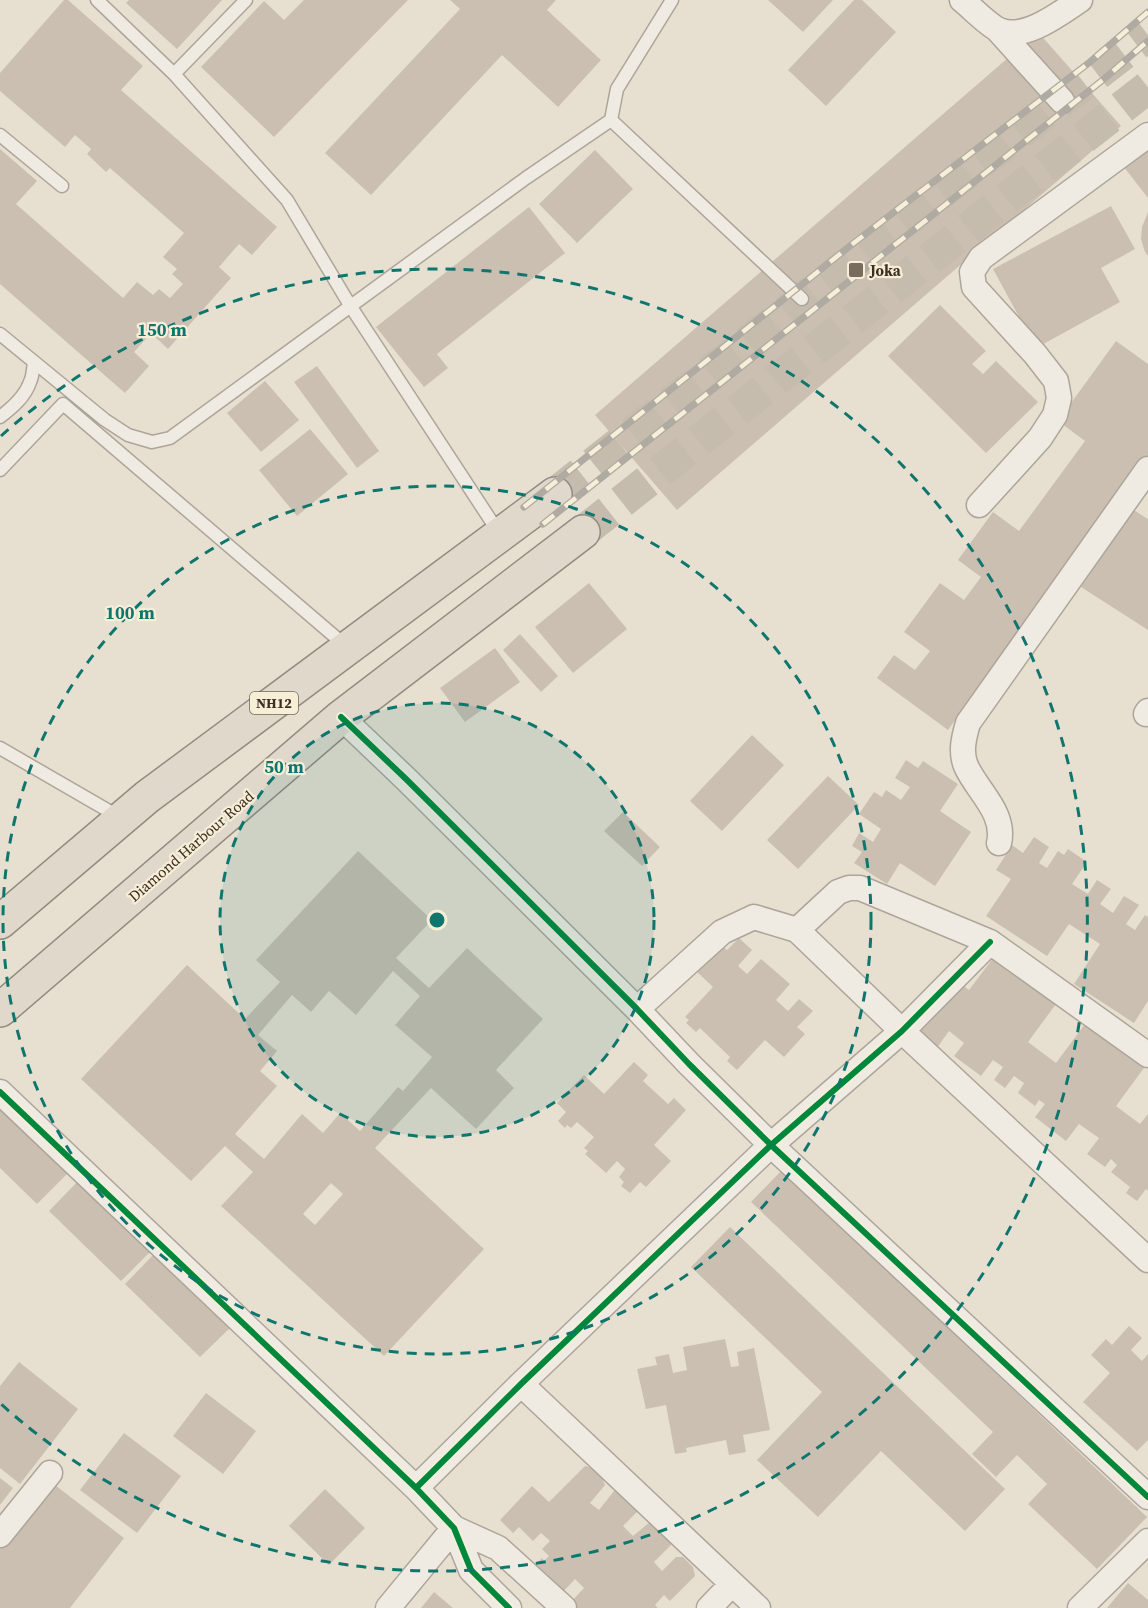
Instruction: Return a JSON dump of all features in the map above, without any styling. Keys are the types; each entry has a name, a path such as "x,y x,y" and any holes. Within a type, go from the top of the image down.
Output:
{"highway":[{"name":"NH12","path":"0,922 147,797 555,494"},
{"name":"Diamond Harbour Road","path":"0,1010 341,717 583,532"}],"street":[{"path":"962,0 998,29 1062,101"},
{"path":"998,29 1011,33 1026,31 1054,18 1080,0"},
{"path":"979,505 1040,438 1055,415 1059,398 1056,381 1035,354 974,287 972,272 981,258 1148,135"},
{"path":"999,843 1001,828 993,810 965,765 963,744 968,723 1148,470"},
{"path":"341,717 638,1009 689,1064 771,1145 1148,1497"},
{"path":"797,930 838,892 849,888 860,888 990,942 1148,1055"},
{"path":"638,1009 722,932 754,917 797,930 1148,1260"},
{"path":"416,1488 521,1384 771,1145 902,1031 990,942"},
{"path":"0,1092 416,1488 454,1528 471,1570 509,1608"},
{"path":"521,1384 758,1608"},
{"path":"0,1535 50,1473"},
{"path":"388,1608 454,1528"},
{"path":"454,1528 498,1548 564,1608"},
{"path":"1080,1608 1148,1541"},
{"path":"709,1608 732,1584"}],"lane":[{"path":"97,0 174,74 287,200 351,307 500,535"},
{"path":"174,74 246,0"},
{"path":"0,334 105,420 128,435 152,442 170,438 526,178 612,120 617,89 672,0"},
{"path":"612,120 802,299"},
{"path":"0,135 62,186"},
{"path":"0,417 13,407 26,389 30,382 34,362"},
{"path":"0,470 63,404 348,648"},
{"path":"0,747 122,819"}],"building":[{"path":"64,0 68,0 143,66 121,90 277,227 252,255 239,244 219,267 231,278 168,349 151,333 134,352 149,366 125,393 0,284 0,149 37,181 16,204 123,298 137,282 153,295 159,289 170,298 183,284 172,274 177,269 163,257 184,233 110,168 106,172 87,154 91,149 75,135 65,147 0,91 0,73"},
{"path":"129,0 222,0 177,49 126,3"},
{"path":"304,0 408,0 274,137 201,67 264,1 284,20"},
{"path":"450,0 556,0 547,10 601,60 558,107 502,55 371,195 325,153 460,9"},
{"path":"768,0 833,0 803,32"},
{"path":"854,0 862,0 896,32 826,106 788,70"},
{"path":"1038,32 1121,126 677,510 595,415"},
{"path":"1148,141 1148,198 1120,162"},
{"path":"595,150 633,189 577,243 539,204"},
{"path":"1111,206 1135,249 1101,268 1120,302 1036,348 993,269"},
{"path":"529,207 565,253 437,354 448,368 424,387 376,327"},
{"path":"1148,212 1148,256 1141,239 1142,227"},
{"path":"940,305 986,351 972,364 983,374 996,361 1038,402 986,453 888,356"},
{"path":"1116,341 1148,364 1148,456 948,730 877,678 894,655 915,670 930,651 904,632 940,583 964,600 981,577 958,560 993,512 1019,531 1085,441 1058,421"},
{"path":"317,366 379,451 357,468 294,382"},
{"path":"265,381 299,420 261,452 227,413"},
{"path":"310,429 348,474 297,516 259,470"},
{"path":"1132,509 1148,519 1148,630 1081,587"},
{"path":"589,583 627,629 573,673 535,627"},
{"path":"520,634 558,676 541,692 503,650"},
{"path":"495,648 520,682 465,722 440,688"},
{"path":"752,735 784,765 722,831 690,801"},
{"path":"906,760 918,768 923,761 958,784 940,811 971,832 935,886 900,863 887,884 854,863 862,852 852,846 859,833 873,842 881,829 859,814 874,792 882,797 886,790 901,800 910,787 895,778"},
{"path":"828,776 859,805 798,869 767,840"},
{"path":"623,812 660,847 642,866 604,831"},
{"path":"1034,837 1049,847 1039,863 1047,868 1058,851 1064,855 1068,849 1087,862 1072,884 1088,894 1097,880 1111,889 1100,904 1113,913 1124,896 1139,905 1126,924 1135,930 1145,915 1148,917 1148,1001 1134,1023 1074,984 1100,944 1069,924 1047,956 986,916 1011,879 996,870 1012,845 1023,853"},
{"path":"358,851 432,920 396,958 429,988 467,948 543,1019 496,1070 514,1088 476,1129 431,1088 375,1148 484,1249 384,1356 221,1206 253,1172 225,1146 191,1181 81,1079 187,965 245,1019 280,982 256,960","holes":["393,971 420,996 395,1025 432,1057 403,1091 398,1087 360,1131 340,1113 323,1133 302,1114 264,1159 235,1134 277,1086 260,1071 277,1051 258,1035 292,995 311,1012 329,991 356,1015","331,1183 343,1194 315,1225 303,1214"]},
{"path":"739,938 752,950 738,966 747,974 761,959 790,984 776,1000 788,1011 799,999 813,1011 797,1027 805,1034 784,1057 765,1040 737,1070 727,1061 730,1057 700,1028 696,1032 686,1023 689,1020 685,1017 713,987 695,970 720,944 727,950"},
{"path":"994,957 1056,1004 1028,1042 1056,1063 1085,1024 1144,1068 1116,1106 1140,1124 1148,1114 1148,1191 1146,1189 1137,1201 1126,1193 1130,1187 1111,1172 1117,1165 1111,1159 1105,1167 1087,1154 1099,1138 1079,1124 1066,1141 1035,1117 1045,1104 1039,1100 1035,1106 1018,1093 1024,1083 1014,1076 1005,1088 994,1080 1003,1067 993,1060 981,1076 954,1056 964,1043 949,1031 934,1052 915,1038 958,982 969,990"},
{"path":"634,1062 648,1075 643,1081 668,1104 674,1098 686,1110 654,1145 671,1161 646,1187 640,1182 630,1193 621,1186 624,1182 619,1177 625,1169 617,1161 606,1173 585,1154 588,1151 584,1148 594,1137 577,1122 571,1128 567,1125 565,1128 558,1121 566,1112 557,1103 584,1075 604,1094"},
{"path":"0,1107 68,1173 37,1204 0,1168"},
{"path":"782,1170 1147,1517 1097,1569 1028,1504 1047,1484 1017,1455 996,1477 972,1454 993,1432 751,1202"},
{"path":"79,1180 151,1251 121,1281 49,1211"},
{"path":"730,1227 1005,1489 965,1531 881,1451 818,1517 757,1460 822,1392 691,1267"},
{"path":"155,1253 231,1327 200,1357 125,1284"},
{"path":"1129,1326 1142,1338 1131,1350 1142,1361 1148,1354 1148,1440 1137,1451 1083,1402 1110,1373 1091,1355 1106,1339 1112,1345"},
{"path":"725,1339 731,1367 739,1366 737,1352 754,1348 770,1430 743,1435 746,1452 729,1455 726,1440 686,1448 687,1452 675,1454 666,1405 646,1409 637,1369 657,1365 655,1357 669,1354 673,1373 687,1370 683,1347"},
{"path":"19,1362 78,1409 20,1484 0,1468 0,1386"},
{"path":"206,1393 256,1431 223,1474 173,1436"},
{"path":"124,1433 181,1476 137,1533 80,1490"},
{"path":"585,1466 599,1470 605,1485 590,1503 599,1510 614,1491 624,1489 639,1510 623,1526 633,1536 650,1522 673,1543 654,1562 662,1571 676,1557 683,1557 693,1567 695,1576 670,1601 664,1595 655,1605 658,1608 575,1608 570,1603 584,1588 575,1579 561,1594 533,1567 542,1558 544,1561 549,1556 542,1549 550,1541 541,1533 533,1541 519,1527 513,1533 500,1520 532,1486 549,1502"},
{"path":"0,1478 13,1488 0,1505"},
{"path":"51,1482 124,1538 70,1608 0,1608 0,1549"},
{"path":"325,1489 365,1528 329,1565 289,1526"},
{"path":"1128,1583 1148,1600 1148,1608 1107,1608"},
{"path":"434,1592 453,1608 421,1608"}],"tunnel":[{"path":"555,494 802,299 1148,35"},
{"path":"583,532 1148,87"}],"railway":[{"path":"524,507 855,242 1090,62 1148,12"},
{"path":"543,524 1104,79 1148,41"}],"cycle path":[{"path":"341,717 406,779 771,1145 1148,1497"},
{"path":"416,1488 521,1384 771,1145 902,1031 990,942"},
{"path":"0,1092 416,1488 454,1528 471,1570 509,1608"}],"place":[{"name":"Joka","path":"856,270"}]}
